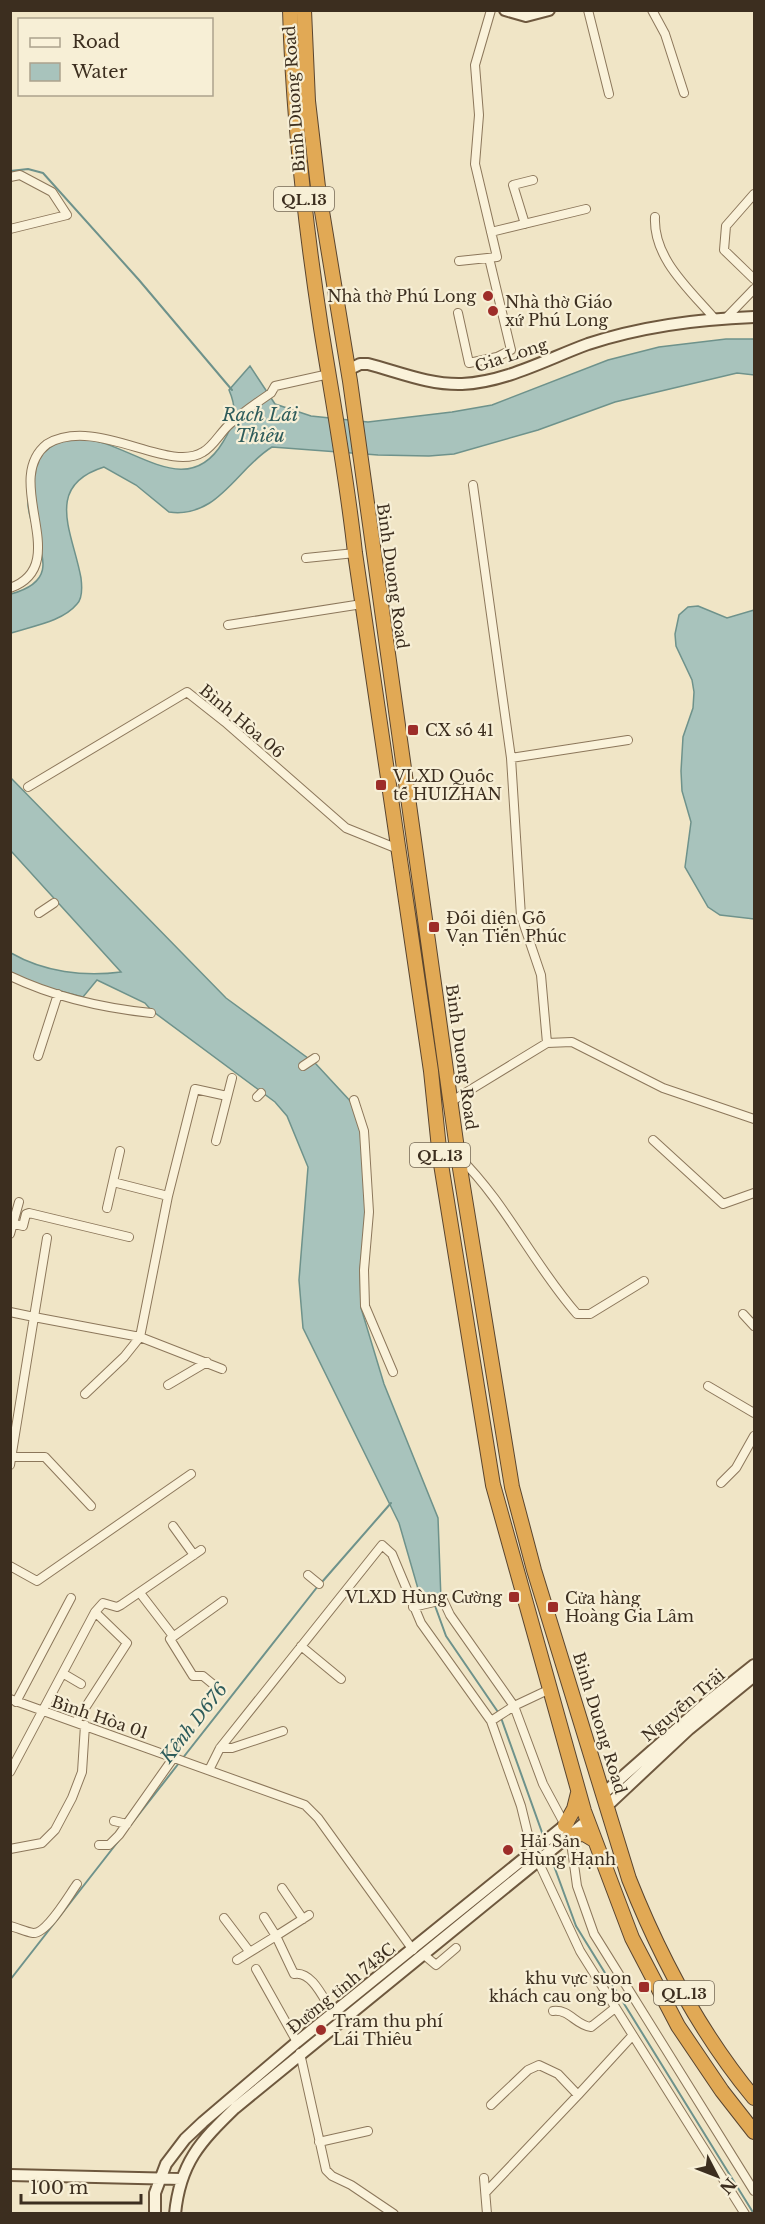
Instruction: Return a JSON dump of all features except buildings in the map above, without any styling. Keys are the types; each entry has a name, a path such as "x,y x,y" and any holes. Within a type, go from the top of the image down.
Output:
{"highway":[{"name":"Binh Duong Road","path":"290,10 293,104 330,380 348,488 354,554 431,1071 440,1158 493,1485 548,1690 585,1816 632,1938 678,2026 722,2091 754,2132"},
{"name":"Binh Duong Road","path":"304,10 308,101 318,187 349,375 458,1156 512,1487 534,1570 624,1863 650,1929 703,2026 754,2098"},
{"path":"371,666 389,663"},
{"path":"394,826 412,822"},
{"path":"440,1158 458,1156"},
{"path":"578,1793 568,1830 584,1834 594,1840"},
{"path":"585,1816 606,1799"}],"main road":[{"path":"505,10 526,16 549,10"},
{"name":"Gia Long","path":"349,375 355,365 368,364 436,383 474,383 503,376 612,337 677,322 754,317"},
{"name":"Nguyễn Trãi","path":"606,1799 705,1704 754,1665"},
{"name":"Nguyễn Trãi","path":"606,1799 754,1676"},
{"name":"Đường tỉnh 743C","path":"155,2214 155,2193 160,2177 169,2159 185,2139 418,1954 585,1816"},
{"name":"Đường tỉnh 743C","path":"175,2214 181,2179 202,2140 333,2013 418,1954"},
{"path":"10,2175 181,2179"}],"street":[{"path":"459,261 497,257 478,184 475,147 479,115 475,65 491,10"},
{"path":"588,10 609,94"},
{"path":"652,10 665,34 684,93"},
{"path":"10,177 20,175 52,192 67,215 10,229"},
{"path":"525,224 513,185 533,180"},
{"path":"754,194 726,226 724,250 754,279"},
{"path":"491,232 585,209"},
{"path":"655,217 654,233 667,262 714,318"},
{"path":"458,313 469,363 496,357 511,350 489,258"},
{"path":"726,318 754,289"},
{"path":"10,588 17,585 34,569 38,556 26,505 27,478 30,464 48,444 91,435 184,458 202,452 231,423 271,393 275,386 330,380"},
{"path":"473,485 511,758 521,916 541,975 547,1043"},
{"path":"306,558 354,554"},
{"path":"228,626 362,604"},
{"name":"Bình Hòa 06","path":"30,786 187,692 225,722 346,828 398,849"},
{"path":"511,758 628,740"},
{"path":"39,913 54,903"},
{"path":"10,976 33,987 94,1004 151,1013"},
{"path":"38,1056 58,994"},
{"path":"452,1101 547,1043 572,1042 663,1088 754,1119"},
{"path":"303,1066 315,1058"},
{"path":"216,1141 232,1078"},
{"path":"86,1394 124,1357 140,1337 168,1196 195,1089 227,1096"},
{"path":"354,1100 364,1131 369,1212 364,1270 365,1306 393,1372"},
{"path":"652,1140 723,1204 754,1193"},
{"path":"107,1208 120,1151"},
{"path":"458,1156 482,1179 555,1289 577,1314 590,1314 644,1281"},
{"path":"113,1182 168,1196"},
{"path":"10,1234 19,1202"},
{"path":"12,1223 23,1226 26,1214 29,1213 129,1237"},
{"path":"47,1238 13,1423 12,1457 45,1457 91,1506"},
{"path":"10,1312 140,1337 222,1369"},
{"path":"743,1314 754,1326"},
{"path":"168,1385 207,1362"},
{"path":"708,1386 754,1413"},
{"path":"721,1483 736,1468 754,1436"},
{"path":"10,1566 37,1581 191,1474"},
{"path":"173,1526 194,1555"},
{"path":"206,1769 220,1748 382,1545 392,1554 413,1607 430,1637 491,1722 521,1806 535,1856 580,1951 745,2214"},
{"path":"10,1772 95,1612 102,1603 117,1607 201,1550"},
{"path":"308,1575 319,1584"},
{"path":"140,1593 173,1636"},
{"path":"331,1593 338,1600"},
{"path":"13,1701 71,1598"},
{"path":"413,1607 443,1600 454,1621 514,1706 543,1784 568,1830 577,1886 594,1934 754,2191"},
{"path":"220,1690 203,1676 193,1676 170,1639 223,1601"},
{"path":"76,1722 127,1643 95,1612"},
{"path":"301,1646 341,1679"},
{"path":"64,1674 81,1684"},
{"path":"491,1722 514,1706 548,1690"},
{"name":"Bình Hòa 01","path":"13,1701 305,1805 318,1818 418,1954"},
{"path":"10,1849 42,1843 55,1830 72,1798 82,1772 85,1725"},
{"path":"220,1748 232,1748 283,1731"},
{"path":"99,1845 109,1845 177,1758"},
{"path":"114,1821 127,1824"},
{"path":"10,1926 34,1933 40,1932 51,1921 77,1884"},
{"path":"237,1960 306,1917 282,1888"},
{"path":"264,1917 294,1974 308,1977 333,2013"},
{"path":"224,1918 249,1952"},
{"path":"418,1954 436,1965 456,1948"},
{"path":"256,1969 299,2047 326,2170 394,2214"},
{"path":"553,2011 561,2010 569,2013 581,2026 591,2027 615,2008"},
{"path":"486,2192 632,2036"},
{"path":"490,2104 528,2070 539,2065 558,2074 578,2095"},
{"path":"319,2142 368,2131"},
{"path":"484,2178 487,2214"}],"water":[{"name":"Rạch Lái Thiêu","path":"726,339 754,339 754,375 737,373 615,402 538,430 454,454 378,455 272,447 214,500 201,508 186,512 169,512 136,485 104,467 85,475 74,486 68,499 69,528 81,581 82,592 79,601 71,610 55,619 11,633 11,594 29,587 39,579 43,569 28,505 32,463 59,442 79,438 99,442 175,469 192,468 208,460 227,435 234,417 234,404 229,390 250,366 275,404 311,416 368,422 492,405 608,360 659,347"},
{"path":"698,606 727,618 754,610 754,919 720,915 708,907 685,867 691,822 682,791 681,771 683,737 693,708 694,692 692,680 676,646 675,634 679,615 688,607"},
{"path":"10,777 226,998 316,1064 352,1103 361,1131 366,1214 360,1270 361,1308 384,1384 438,1518 441,1600 423,1606 399,1523 303,1328 299,1280 308,1167 287,1116 275,1102 151,1010 145,1003 97,980 83,997 33,984 11,973 11,953 37,965 64,972 93,974 121,972 11,851"}],"waterway":[{"path":"10,171 28,169 43,173 139,280 232,390"},
{"name":"Kênh D676","path":"322,1582 391,1503"},
{"name":"Kênh D676","path":"182,1759 318,1586"},
{"path":"434,1603 446,1636 500,1715 544,1838"},
{"name":"Kênh D676","path":"129,1827 179,1763"},
{"name":"Kênh D676","path":"10,1980 120,1839"},
{"path":"550,1855 576,1926 754,2214"}],"place":[{"name":"Nhà thờ Phú Long","path":"488,296"},
{"name":"Nhà thờ Giáo xứ Phú Long","path":"493,311"},
{"name":"CX số 41","path":"413,730"},
{"name":"VLXD Quốc tế HUIZHAN","path":"381,785"},
{"name":"Đối diện Gỗ Vạn Tiến Phúc","path":"434,927"},
{"name":"VLXD Hùng Cường","path":"514,1597"},
{"name":"Cửa hàng Hoàng Gia Lâm","path":"553,1607"},
{"name":"Hải Sản Hùng Hạnh","path":"508,1850"},
{"name":"khu vực suon khách cau ong bo","path":"644,1987"},
{"name":"Trạm thu phí Lái Thiêu","path":"321,2030"}]}
